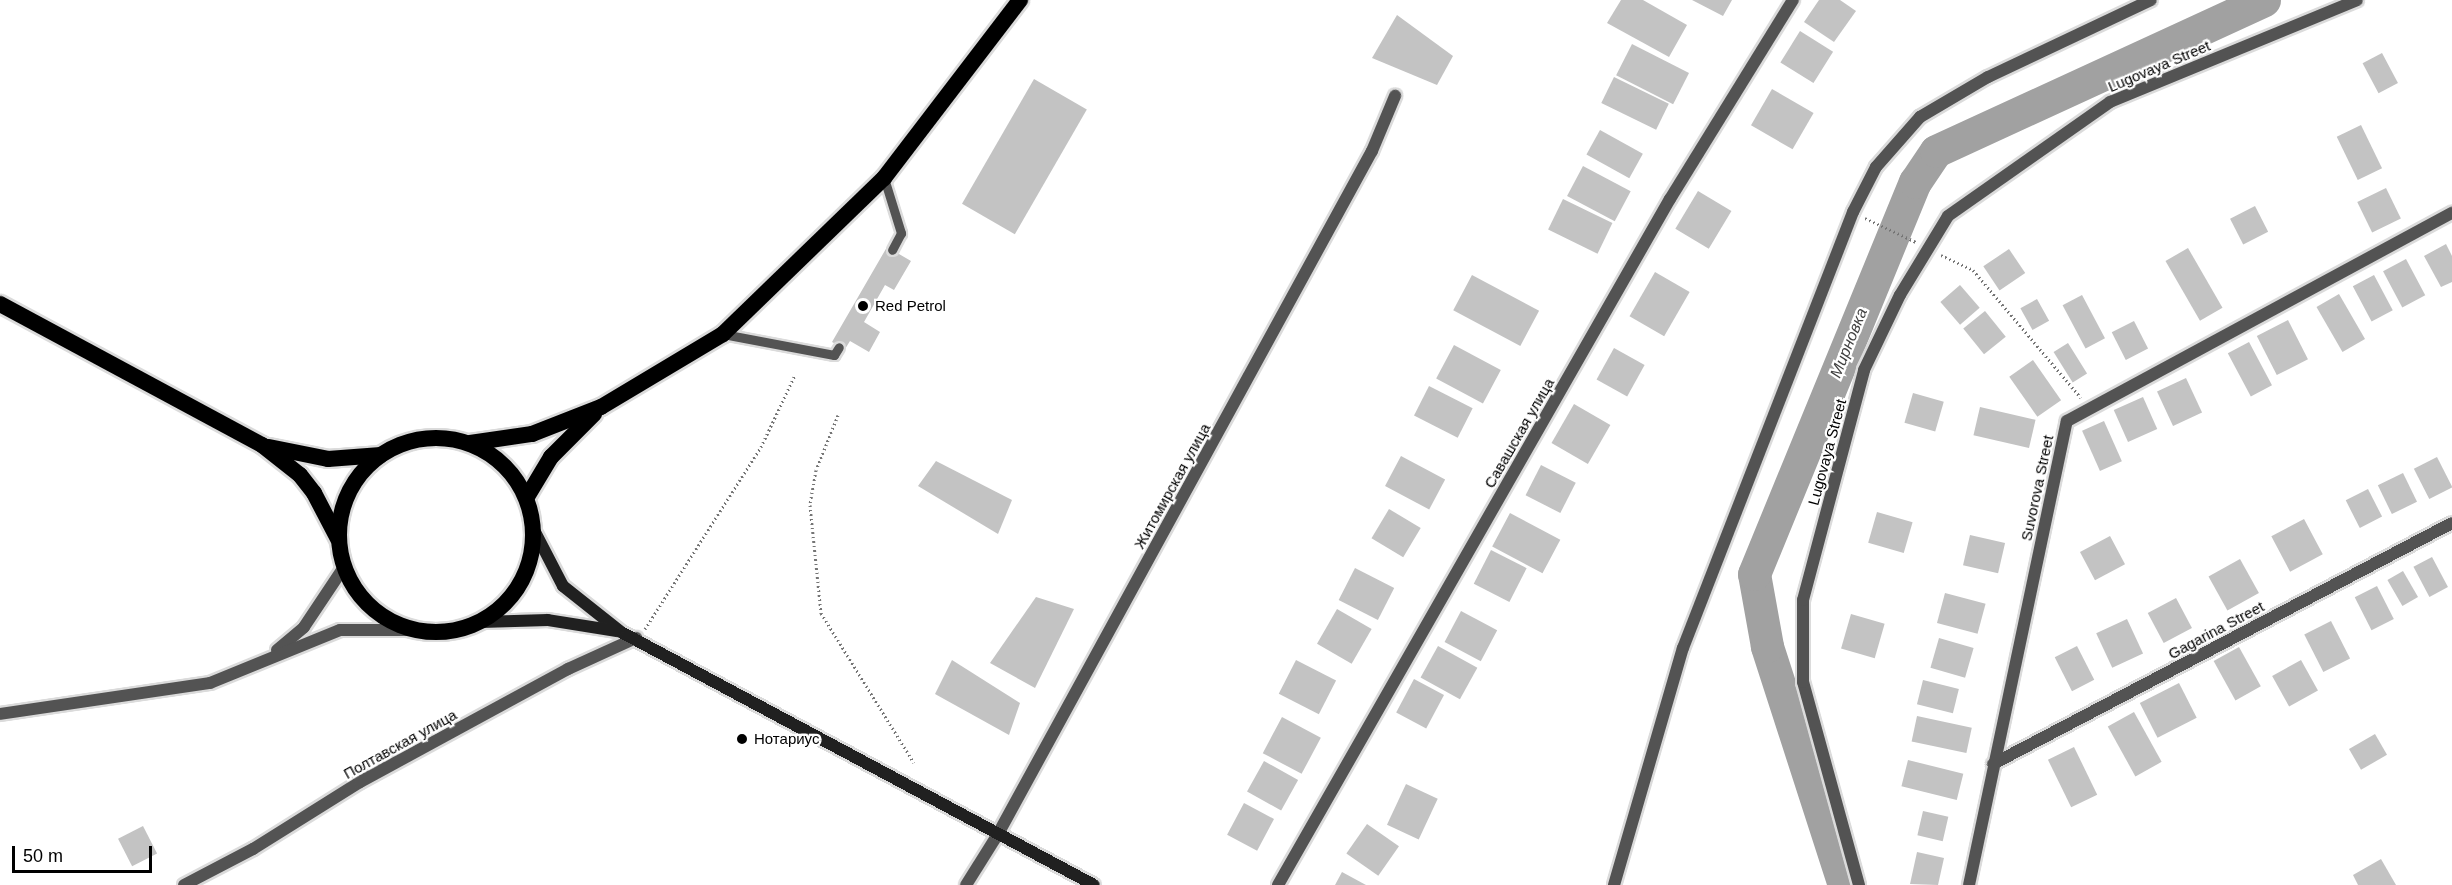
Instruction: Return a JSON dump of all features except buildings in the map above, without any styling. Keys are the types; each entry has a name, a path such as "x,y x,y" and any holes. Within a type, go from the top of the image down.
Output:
{"highway":[{"path":"338,538 343,506 357,477 381,455 409,441 440,437 470,443 532,434 601,407 723,334 884,178 1020,0"},
{"path":"0,304 262,445 307,484 338,538 344,567 360,596 385,618 416,630 449,632 481,622 504,606 521,584 531,558 534,530 526,497 504,464 470,443"},
{"path":"526,497 551,457 601,407"},
{"path":"262,445 328,459 381,455"}],"main road":[{"path":"534,530 562,586 621,632"},
{"path":"481,622 548,620 621,632 636,638 1094,885"}],"street":[{"name":"Савашская улица","path":"1278,885 1670,199 1793,0"},
{"path":"1614,885 1683,648 1853,212 1876,167 1920,117 1988,77 2151,0"},
{"name":"Lugovaya Street","path":"1859,885 1803,682 1803,600 1864,370 1900,295 1948,216 2110,102 2357,0"},
{"name":"Житомирская улица","path":"966,885 998,834 1372,151 1395,96"},
{"name":"Suvorova Street","path":"1968,885 2067,421 2452,213"},
{"name":"Gagarina Street","path":"1993,764 2452,523"},
{"path":"265,660 304,627 344,567"},
{"path":"0,714 210,683 340,630 416,630"},
{"name":"Полтавская улица","path":"183,885 253,849 412,753 568,669 636,638"}],"lane":[{"path":"884,178 901,233 892,250"},
{"path":"723,334 834,355 839,347"}],"path":[{"path":"1853,212 1973,270 2090,408"},
{"path":"636,638 651,623 761,447 795,375"},
{"path":"838,416 816,470 810,505 820,613 914,763"}],"waterway":[{"name":"Мирновка","path":"1844,885 1767,646 1754,574 1915,182 1936,151 2264,0"}],"place":[{"name":"Red Petrol","path":"863,306"},
{"name":"Нотариус","path":"742,739"}]}
